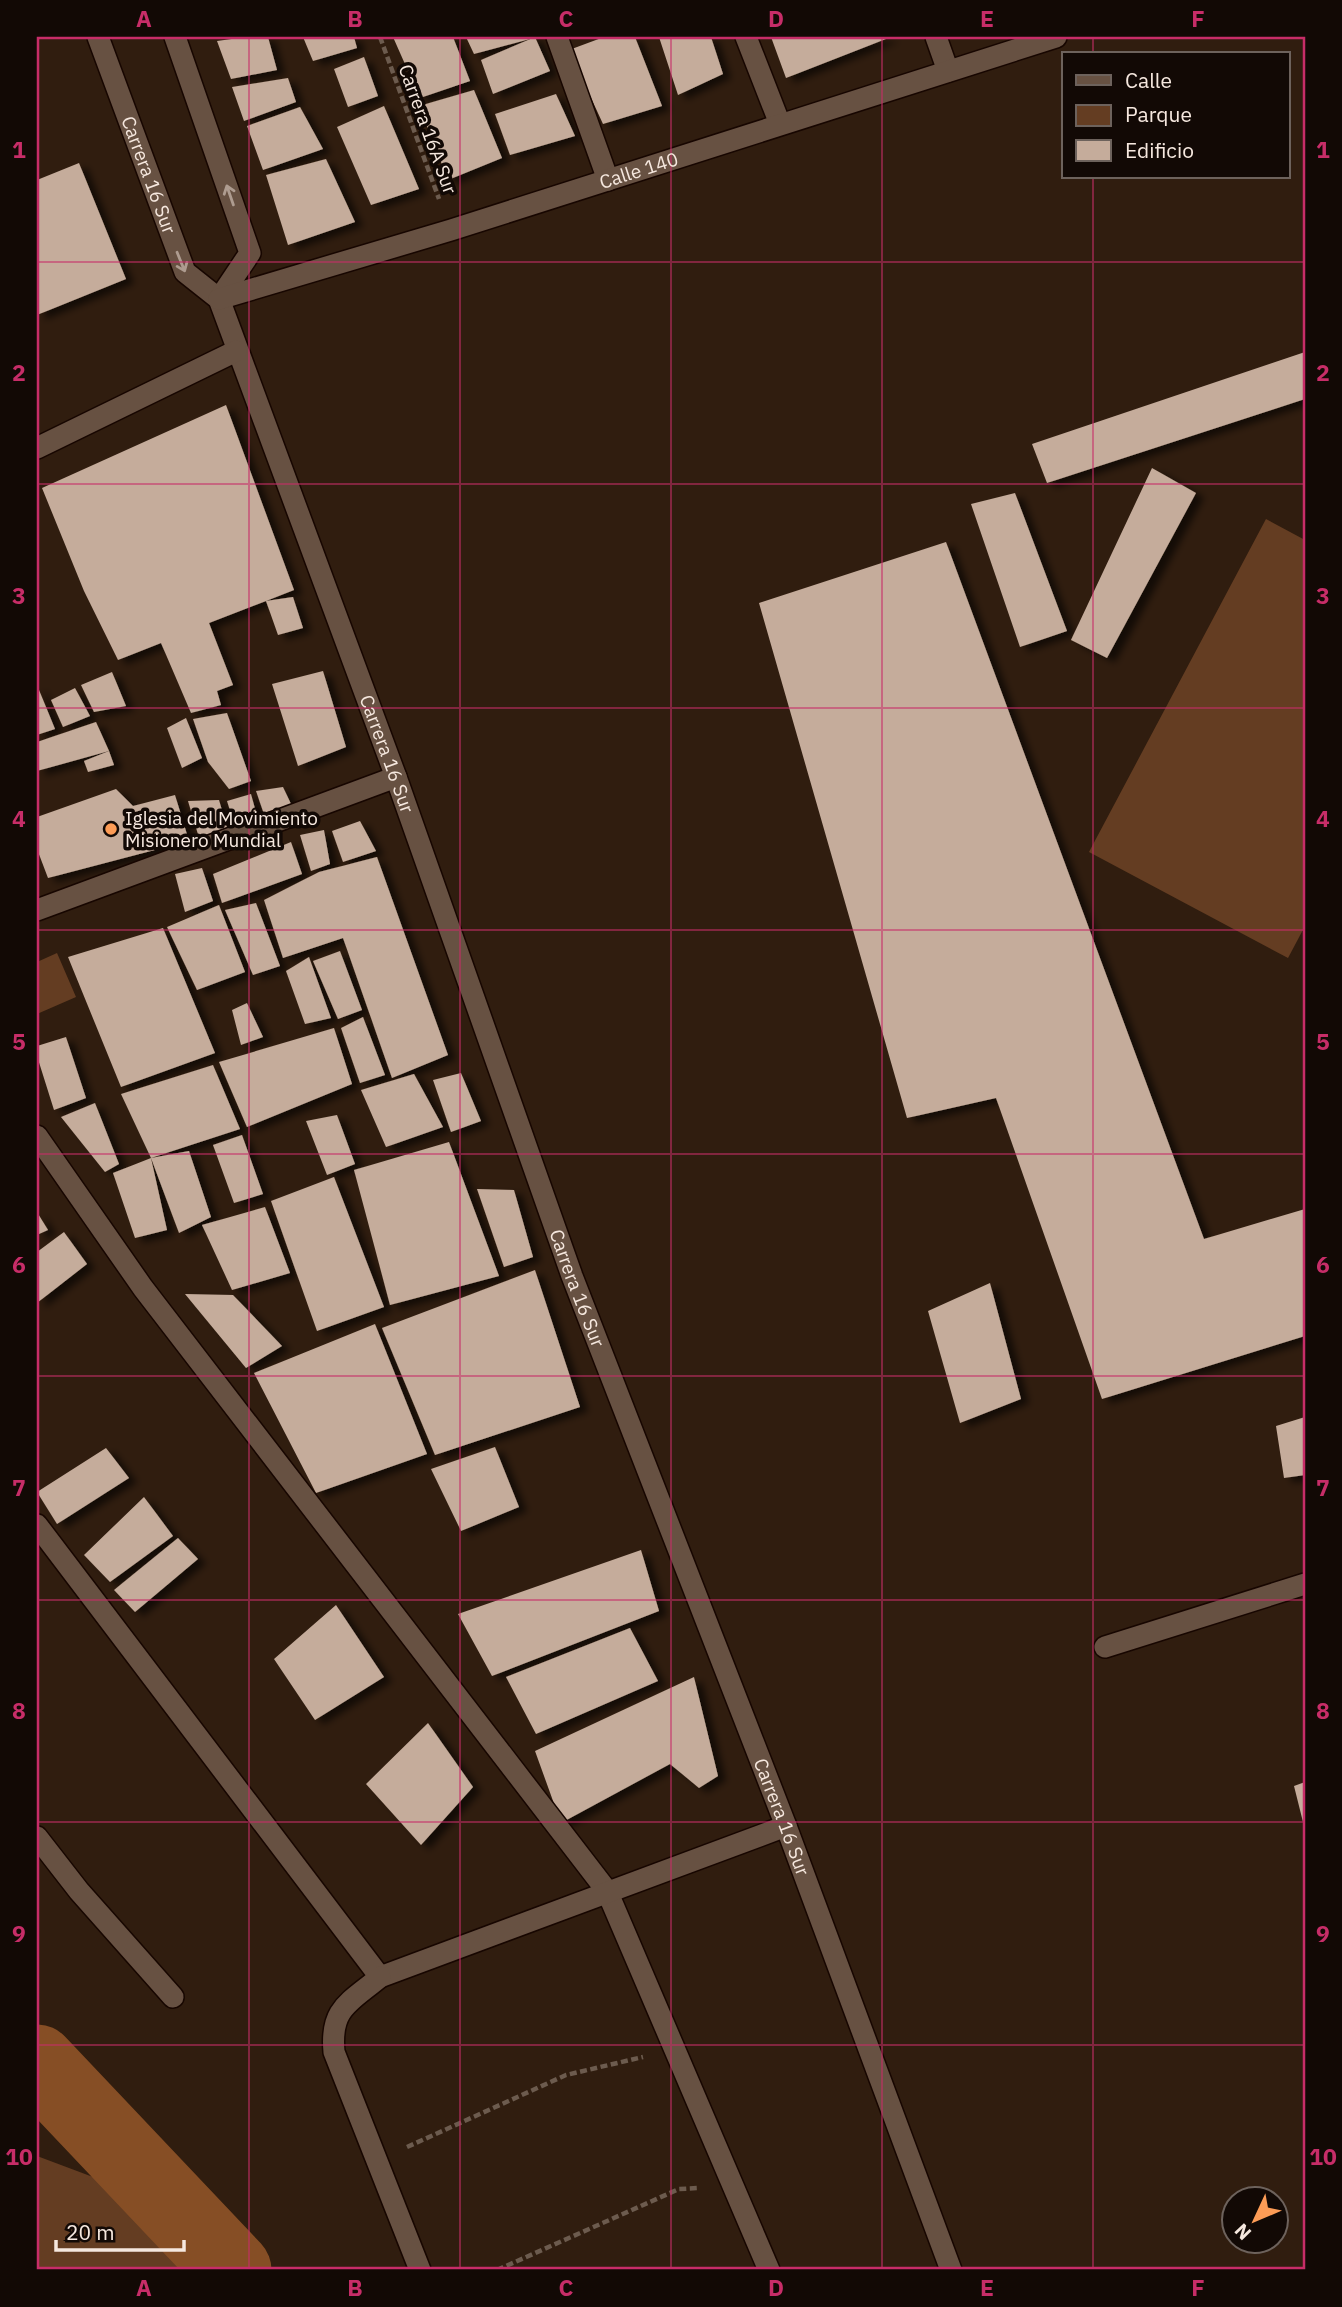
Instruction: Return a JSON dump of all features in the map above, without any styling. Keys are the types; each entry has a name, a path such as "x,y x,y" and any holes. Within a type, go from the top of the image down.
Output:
{"street":[{"name":"Carrera 16 Sur","path":"98,37 185,272 219,299 396,778 572,1276 786,1825 951,2270"},
{"path":"175,37 250,253 219,299"},
{"path":"556,37 608,180"},
{"path":"746,37 780,124"},
{"path":"936,37 948,71"},
{"name":"Calle 140","path":"219,299 451,230 1056,37"},
{"path":"37,449 236,351"},
{"path":"37,910 396,778"},
{"path":"37,1136 143,1288 607,1891 769,2270"},
{"path":"37,1525 380,1977"},
{"path":"1105,1647 1305,1584"},
{"path":"420,2270 334,2052 332,2028 342,2009 380,1977 786,1825"},
{"path":"37,1837 79,1891 173,1997"}],"path":[{"name":"Carrera 16A Sur","path":"380,37 451,230"},
{"path":"378,2160 566,2075 675,2049"},
{"path":"497,2270 678,2189 733,2187"}],"green space":[{"path":"1266,519 1305,540 1305,926 1288,958 1089,852"},
{"path":"57,953 76,997 37,1014 37,962"},
{"path":"37,2156 109,2183 182,2270 37,2270"}],"building":[{"path":"268,37 277,70 231,79 217,41"},
{"path":"303,37 354,37 357,48 313,61"},
{"path":"393,37 453,37 470,81 420,98"},
{"path":"466,37 534,37 534,38 474,54"},
{"path":"535,37 550,71 493,94 481,60"},
{"path":"604,37 635,37 662,106 603,124 569,50"},
{"path":"659,37 711,37 723,74 678,95"},
{"path":"771,37 891,37 786,78"},
{"path":"364,57 378,96 348,107 334,69"},
{"path":"288,78 296,102 244,121 232,87"},
{"path":"474,90 502,158 448,180 419,106"},
{"path":"556,94 575,136 510,155 495,114"},
{"path":"384,106 419,189 371,205 337,127"},
{"path":"300,107 323,149 263,170 247,126"},
{"path":"326,159 355,222 288,245 266,175"},
{"path":"79,163 126,279 37,315 37,180"},
{"path":"1305,352 1305,399 1047,483 1032,444"},
{"path":"226,405 294,590 209,623 233,685 217,691 221,705 191,713 161,643 118,660 84,591 42,488"},
{"path":"1152,468 1196,493 1107,658 1071,640"},
{"path":"1015,493 1067,631 1020,647 971,504"},
{"path":"946,542 1204,1239 1305,1209 1305,1336 1102,1399 996,1098 907,1118 759,603"},
{"path":"293,597 303,628 278,635 266,601"},
{"path":"323,671 346,747 298,766 272,684"},
{"path":"112,672 126,706 94,712 81,685"},
{"path":"37,685 55,729 37,735"},
{"path":"75,688 90,716 63,727 51,700"},
{"path":"227,713 251,781 229,789 208,762 193,719"},
{"path":"186,718 202,758 182,768 167,728"},
{"path":"96,722 109,751 37,771 37,742"},
{"path":"109,751 114,765 88,772 84,761"},
{"path":"283,787 291,804 265,817 256,791"},
{"name":"Iglesia del Movimiento Misionero Mundial","path":"116,789 133,806 175,795 189,841 48,878 37,849 37,817"},
{"path":"251,794 257,816 235,826 227,801"},
{"path":"219,800 229,834 200,841 188,801"},
{"path":"360,821 376,851 343,862 332,831"},
{"path":"324,830 330,864 311,871 300,835"},
{"path":"291,842 302,874 222,903 213,874"},
{"path":"377,857 448,1055 392,1078 343,938 283,958 264,900 319,872"},
{"path":"202,868 213,901 185,912 175,874"},
{"path":"256,903 280,966 253,975 225,910"},
{"path":"219,905 245,972 197,990 167,927"},
{"path":"163,928 215,1053 121,1087 68,957"},
{"path":"340,951 362,1010 338,1019 313,961"},
{"path":"309,957 331,1018 305,1024 286,971"},
{"path":"247,1003 263,1037 241,1045 232,1010"},
{"path":"363,1017 385,1075 360,1083 341,1028"},
{"path":"334,1028 352,1084 247,1127 219,1062"},
{"path":"66,1037 86,1098 54,1110 37,1056 37,1046"},
{"path":"213,1065 240,1129 151,1158 121,1094"},
{"path":"461,1073 481,1121 451,1132 433,1080"},
{"path":"414,1074 443,1127 386,1147 361,1090"},
{"path":"95,1103 119,1164 105,1172 61,1117"},
{"path":"337,1115 355,1164 327,1175 306,1121"},
{"path":"242,1135 263,1194 234,1203 213,1145"},
{"path":"449,1142 499,1276 390,1305 354,1170"},
{"path":"189,1151 211,1217 179,1233 151,1158"},
{"path":"151,1158 167,1230 135,1238 113,1173"},
{"path":"334,1177 384,1307 317,1331 271,1201"},
{"path":"477,1189 514,1190 533,1257 504,1267"},
{"path":"265,1207 290,1273 232,1290 202,1225"},
{"path":"37,1212 48,1230 37,1235"},
{"path":"64,1232 87,1264 37,1303 37,1252"},
{"path":"535,1270 580,1407 435,1455 382,1328"},
{"path":"990,1283 1021,1399 960,1423 928,1311"},
{"path":"185,1294 233,1295 282,1346 246,1368"},
{"path":"375,1324 427,1454 316,1493 254,1373"},
{"path":"1305,1417 1305,1475 1284,1478 1276,1426"},
{"path":"495,1447 519,1507 461,1531 431,1469"},
{"path":"106,1448 129,1478 57,1524 37,1492"},
{"path":"144,1497 173,1536 110,1582 84,1555"},
{"path":"178,1538 198,1559 135,1612 114,1590"},
{"path":"641,1550 659,1611 492,1676 458,1614"},
{"path":"336,1605 384,1677 315,1720 274,1659"},
{"path":"630,1628 658,1681 536,1734 506,1677"},
{"path":"694,1677 718,1776 699,1788 670,1764 561,1823 535,1751"},
{"path":"428,1723 473,1787 421,1845 366,1784"},
{"path":"1305,1782 1305,1826 1304,1826 1294,1786"}],"waterway":[{"path":"37,2063 233,2270"}],"place":[{"name":"Iglesia del Movimiento Misionero Mundial","path":"111,829"}]}
